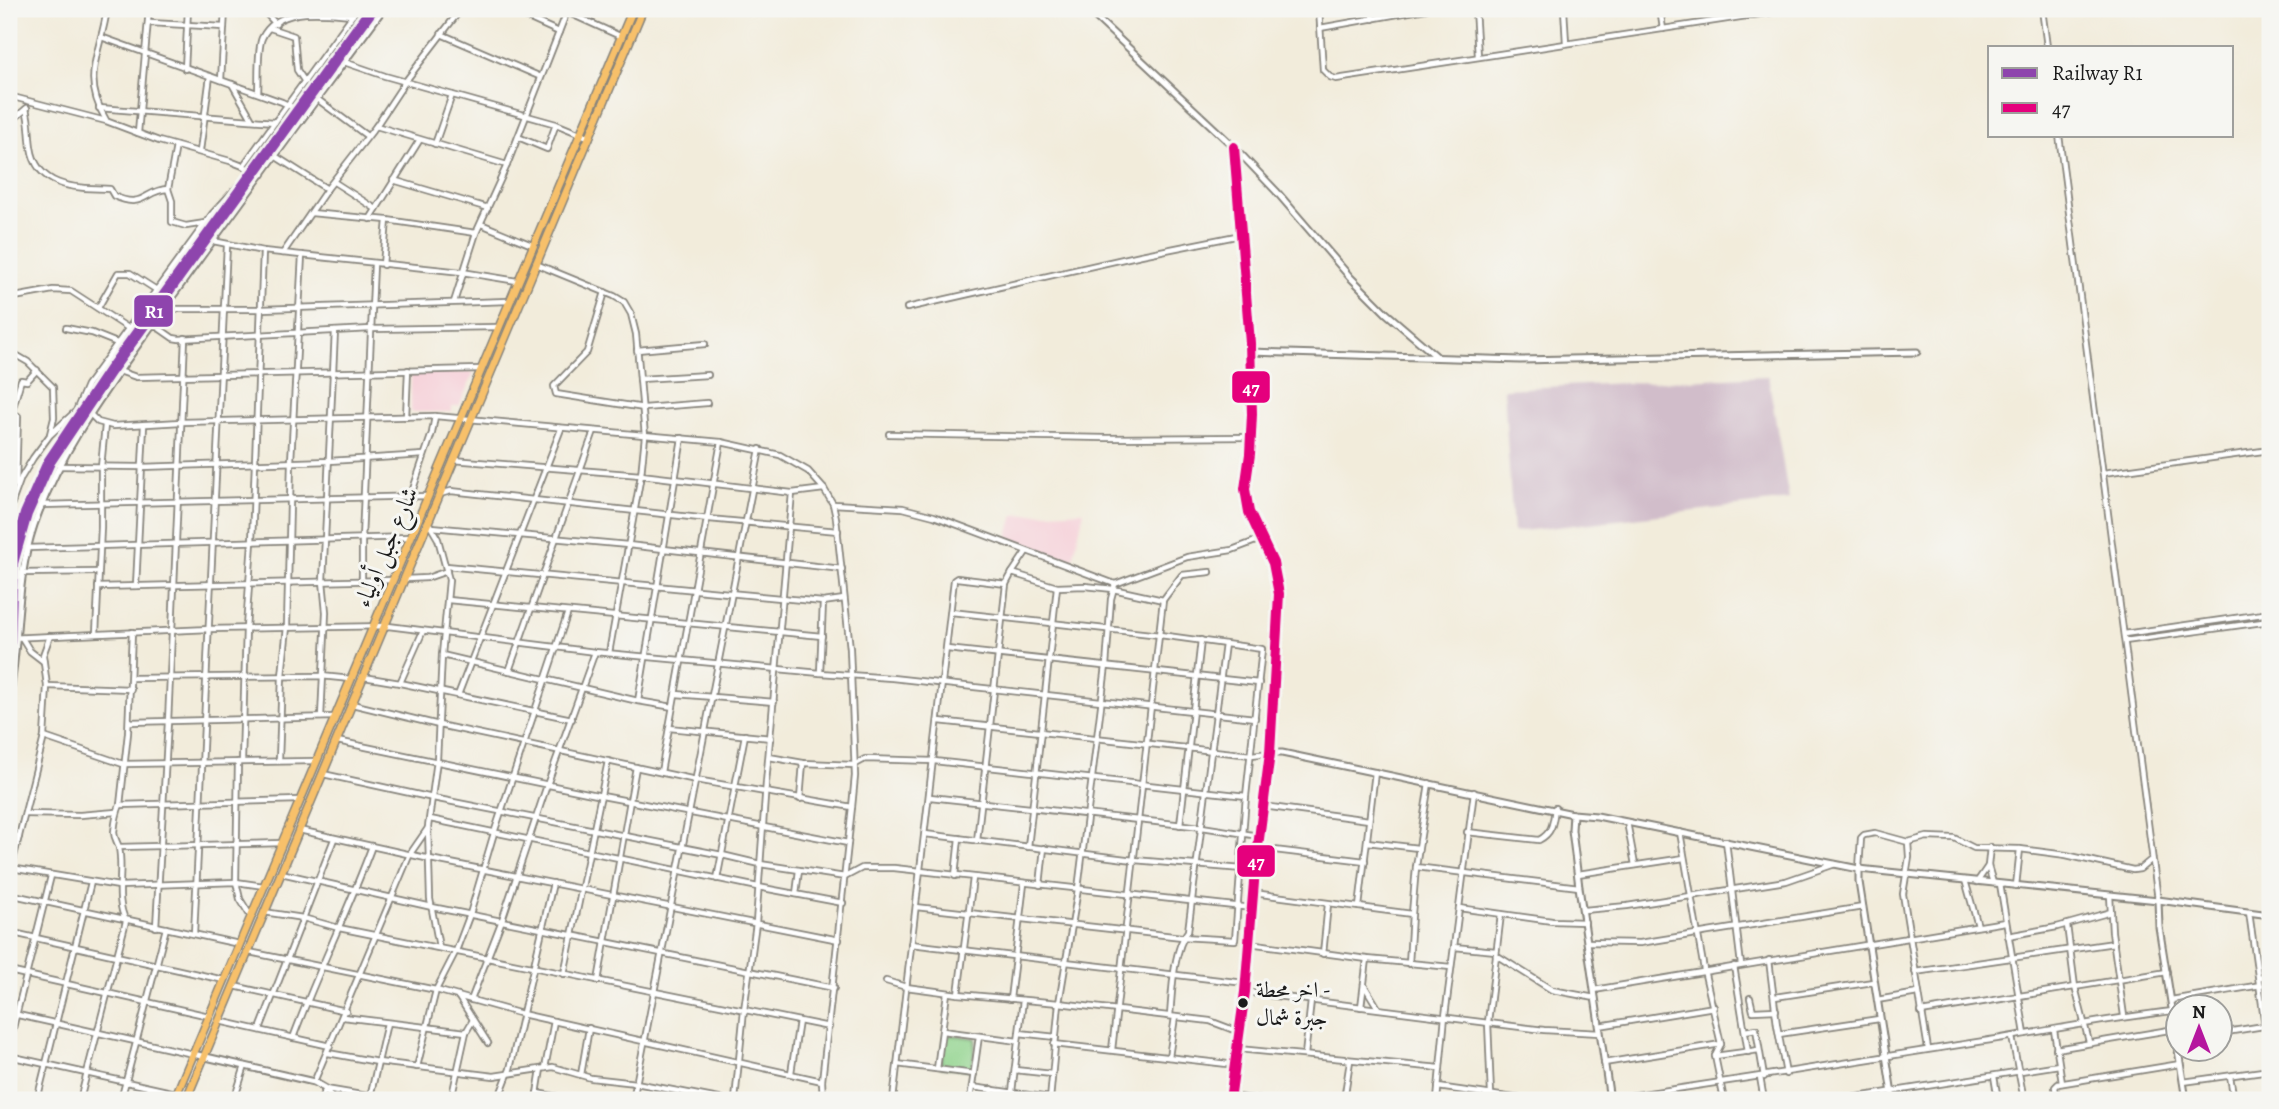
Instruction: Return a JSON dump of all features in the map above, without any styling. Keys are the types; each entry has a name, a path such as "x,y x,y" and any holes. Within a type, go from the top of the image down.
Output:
{"main road":[{"name":"شارع جبل أولياء","path":"175,1097 633,9"},
{"name":"شارع جبل أولياء","path":"186,1100 383,628 430,525 453,460 643,9"}],"street":[{"path":"106,121 94,95 93,82 107,9"},
{"path":"138,133 150,23 149,9"},
{"path":"185,69 188,9"},
{"path":"201,9 263,10 276,24"},
{"path":"221,80 225,9"},
{"path":"243,166 357,9"},
{"path":"9,698 27,548 41,505 58,466 90,414 153,324 383,9"},
{"path":"283,253 405,82 461,9"},
{"path":"508,9 559,32"},
{"path":"523,16 525,9"},
{"path":"1087,9 1234,147 1350,277 1386,313 1436,356"},
{"path":"1319,9 1323,70 1336,79 1793,9"},
{"path":"1371,9 1373,19"},
{"path":"1320,28 1424,9"},
{"path":"1475,9 1478,56"},
{"path":"1564,9 1566,43"},
{"path":"1660,9 1663,29"},
{"path":"2042,9 2047,46"},
{"path":"258,93 261,44 270,28 299,10 353,15"},
{"path":"454,302 476,233 527,116 567,10 622,37"},
{"path":"150,23 224,27"},
{"path":"270,28 294,36 297,70 305,82"},
{"path":"441,34 541,77"},
{"path":"101,37 258,93 306,114"},
{"path":"344,62 556,124 590,138"},
{"path":"200,151 210,76"},
{"path":"232,84 253,120"},
{"path":"435,145 452,95"},
{"path":"9,96 106,121 263,174"},
{"path":"317,99 367,136"},
{"path":"9,124 33,103"},
{"path":"99,108 275,122"},
{"path":"26,109 33,155 39,168 51,180 84,189 110,189 114,196 132,201 140,201 162,189 168,189"},
{"path":"518,137 547,149 556,124"},
{"path":"376,126 419,141 507,165"},
{"path":"2059,136 2170,993"},
{"path":"370,219 419,141"},
{"path":"176,146 168,189 172,201 172,222 186,226 205,223"},
{"path":"1234,147 1250,352 1251,437 1245,489 1249,512 1273,564 1279,594 1270,753 1255,870 1245,992 1230,1098 1261,1100"},
{"path":"275,156 327,189"},
{"path":"9,511 16,489 33,458 50,435 76,411 81,395 205,223 253,170"},
{"path":"393,180 488,208"},
{"path":"334,182 376,209"},
{"path":"311,213 387,220 476,233"},
{"path":"383,265 387,220"},
{"path":"481,225 532,245"},
{"path":"907,308 1141,254 1241,235"},
{"path":"213,241 263,251 462,272 517,281"},
{"path":"194,934 227,245"},
{"path":"251,917 240,899 236,882 236,802 252,542 263,251"},
{"path":"279,760 302,255"},
{"path":"536,263 624,302 631,314 638,350 645,436 641,475 609,653"},
{"path":"362,580 374,264"},
{"path":"98,308 118,272 130,274 156,289"},
{"path":"9,298 53,290 71,291 128,328"},
{"path":"605,292 587,352 554,386 556,394 644,408 707,403"},
{"path":"164,309 261,309 509,301"},
{"path":"153,324 173,338 371,329 499,327"},
{"path":"66,328 92,333 117,343"},
{"path":"321,717 323,581 335,331"},
{"path":"156,927 186,338"},
{"path":"638,350 705,344"},
{"path":"9,351 29,362 48,379 54,392 54,418 50,435"},
{"path":"1250,352 1520,360 1916,352"},
{"path":"119,372 136,377 481,369"},
{"path":"16,489 18,416 10,411 21,380 27,381 37,370"},
{"path":"406,417 408,370"},
{"path":"640,379 708,375"},
{"path":"90,414 105,425 435,416 721,442 760,449 802,466 824,489 832,504 838,531 852,676 852,807 822,1081 823,1100"},
{"path":"411,495 435,416"},
{"path":"96,634 101,546 101,467 105,425"},
{"path":"136,586 144,425"},
{"path":"458,695 561,429"},
{"path":"509,670 594,431"},
{"path":"889,434 1106,438 1251,437"},
{"path":"638,701 682,438"},
{"path":"662,772 721,442"},
{"path":"633,1100 760,449"},
{"path":"2103,473 2270,450"},
{"path":"9,454 16,455"},
{"path":"58,466 141,467 424,455"},
{"path":"453,460 641,475 792,493 824,489"},
{"path":"440,494 451,491 838,531"},
{"path":"735,1100 756,923 792,493"},
{"path":"41,505 428,496"},
{"path":"832,504 903,508 934,516 1114,586 1163,600"},
{"path":"430,525 842,569"},
{"path":"430,525 438,539 447,568 448,600 443,633 437,760 428,827 430,899 439,947"},
{"path":"27,548 410,537"},
{"path":"1012,573 1057,587 1114,586 1187,557 1232,550 1261,539"},
{"path":"977,841 1006,584 1026,552"},
{"path":"405,579 428,578 447,568 506,570 783,599 823,602 844,599"},
{"path":"22,573 98,572"},
{"path":"1112,1050 1163,600 1182,575 1210,572"},
{"path":"893,1100 956,579 1006,584"},
{"path":"98,587 175,583 392,580"},
{"path":"972,1087 1050,1099 1059,1003 1078,889 1114,586"},
{"path":"1028,846 1057,587"},
{"path":"448,600 822,636"},
{"path":"820,673 823,602"},
{"path":"418,1067 436,990 456,951 470,914 500,812 568,612"},
{"path":"916,907 1182,937 1235,940 1246,796 1262,649 951,612"},
{"path":"2124,634 2270,612"},
{"path":"2125,641 2270,621"},
{"path":"15,638 173,630 388,626 557,648 904,679 1255,718"},
{"path":"400,683 423,631"},
{"path":"80,1100 125,921 120,886 119,847 115,838 116,812 120,805 129,722 132,632"},
{"path":"9,876 44,737 47,686 43,662 50,636"},
{"path":"15,638 43,662"},
{"path":"1180,825 1201,640"},
{"path":"1169,1057 1174,976 1182,937 1188,931 1225,643"},
{"path":"946,649 1259,683"},
{"path":"471,1000 502,920 535,818 595,652"},
{"path":"442,655 673,707"},
{"path":"131,678 321,676 351,679"},
{"path":"364,677 572,719"},
{"path":"47,686 131,689"},
{"path":"676,694 774,702"},
{"path":"351,704 696,780 852,807"},
{"path":"129,722 335,717"},
{"path":"939,721 1251,755 1282,753 1555,808 1573,814 1680,832 1859,869 2158,900 2270,915"},
{"path":"669,728 771,738"},
{"path":"717,879 746,735"},
{"path":"44,737 123,764 317,761"},
{"path":"337,741 630,802 848,843"},
{"path":"769,757 803,763 854,765 865,759 934,761 1246,796"},
{"path":"564,974 608,761"},
{"path":"800,799 803,763"},
{"path":"598,981 636,767"},
{"path":"1359,907 1375,772"},
{"path":"322,774 760,864 845,877 862,868 874,866 1252,908"},
{"path":"1409,964 1418,848 1429,783"},
{"path":"1437,1100 1467,832 1474,792"},
{"path":"930,797 1202,827 1259,836"},
{"path":"120,805 300,800"},
{"path":"1263,806 1369,820"},
{"path":"1467,832 1539,840 1547,836 1551,829 1555,808"},
{"path":"25,814 80,816 116,812"},
{"path":"1573,814 1572,830 1579,887 1610,1100 2012,1037 2124,1016 2164,1012"},
{"path":"430,819 843,903"},
{"path":"1627,822 1635,865"},
{"path":"314,1082 410,854 428,827"},
{"path":"299,830 430,859 839,940"},
{"path":"1680,832 1704,970 1721,1044 1715,1056 1724,1100"},
{"path":"1893,1100 1863,907 1859,869 1861,838 1864,835 1875,833 1908,842 1941,836 1954,838 1974,848 2020,849 2066,855 2133,870 2140,869 2152,859"},
{"path":"9,834 19,837"},
{"path":"925,834 1134,860 1255,870"},
{"path":"955,876 959,838"},
{"path":"260,1029 334,839"},
{"path":"1367,842 1418,848"},
{"path":"1726,842 1748,1052"},
{"path":"1908,842 1909,857 1903,894 1928,1049"},
{"path":"119,847 282,844"},
{"path":"293,1038 372,846"},
{"path":"1040,885 1044,848"},
{"path":"1258,848 1364,861"},
{"path":"1990,848 1989,866 1997,884 2025,1034"},
{"path":"2016,886 2020,849"},
{"path":"1578,874 1684,858"},
{"path":"1584,910 1627,906 1786,881 1835,864"},
{"path":"1978,882 1989,866"},
{"path":"1416,867 1579,887"},
{"path":"11,868 120,886 236,882 264,887"},
{"path":"796,894 799,870"},
{"path":"280,873 432,907 834,988"},
{"path":"9,1044 51,876"},
{"path":"958,994 973,878"},
{"path":"1965,880 1978,926"},
{"path":"9,1094 34,1100 91,882"},
{"path":"498,1100 508,1074 553,883"},
{"path":"1010,999 1024,884"},
{"path":"1253,893 1412,914"},
{"path":"9,894 44,904 239,944"},
{"path":"2110,895 2124,1016"},
{"path":"1323,954 1328,904"},
{"path":"1587,942 1631,944 1863,907"},
{"path":"1459,908 1552,921 1586,922"},
{"path":"264,912 829,1027"},
{"path":"2008,936 2067,925 2110,912"},
{"path":"2234,1031 2268,1025 2249,912"},
{"path":"1490,1096 1488,1023 1501,914"},
{"path":"1594,990 2005,922"},
{"path":"2067,925 2075,986 2090,1042"},
{"path":"121,1100 166,928"},
{"path":"9,932 224,980"},
{"path":"1249,943 1323,954 1451,967"},
{"path":"1915,972 2114,943"},
{"path":"911,944 1067,964 1245,982"},
{"path":"1454,947 1496,953 1552,990 1595,998"},
{"path":"248,951 436,990 522,1014 822,1081"},
{"path":"1361,1007 1367,959"},
{"path":"1769,960 1786,1073"},
{"path":"9,971 209,1016"},
{"path":"1921,1012 2166,972"},
{"path":"2260,977 2270,975"},
{"path":"886,981 947,993 1216,1022 1239,1032"},
{"path":"1774,997 1873,982"},
{"path":"1364,985 1378,1009"},
{"path":"2213,993 2261,985"},
{"path":"233,986 346,1011"},
{"path":"1245,992 1555,1031 1599,1030 1714,1007"},
{"path":"937,1069 947,993"},
{"path":"1876,1000 1918,993"},
{"path":"458,996 488,1043"},
{"path":"1750,998 1753,1012 1776,1010"},
{"path":"1012,1092 1023,1000"},
{"path":"2263,1002 2270,1000"},
{"path":"1305,1055 1311,1001"},
{"path":"9,1013 314,1082 326,1089 391,1100"},
{"path":"343,1017 466,1032"},
{"path":"1779,1034 1879,1019"},
{"path":"451,1100 466,1032 474,1020"},
{"path":"218,1021 330,1046"},
{"path":"536,1100 554,1021"},
{"path":"792,1073 799,1021"},
{"path":"370,1097 387,1023"},
{"path":"581,1075 589,1028"},
{"path":"1745,1031 1756,1029 1764,1100"},
{"path":"2054,1030 2062,1083"},
{"path":"942,1031 1018,1041"},
{"path":"2056,1049 2164,1031"},
{"path":"1019,1034 1056,1037"},
{"path":"970,1100 979,1036"},
{"path":"2012,1037 2024,1100"},
{"path":"1054,1044 1236,1065"},
{"path":"1604,1063 1721,1044"},
{"path":"1238,1049 1440,1068"},
{"path":"1715,1056 1759,1050"},
{"path":"328,1052 378,1062 494,1076 558,1068 581,1075 724,1100"},
{"path":"9,1056 126,1082 175,1097"},
{"path":"1344,1100 1350,1061"},
{"path":"897,1064 974,1074"},
{"path":"2057,1100 2055,1087 2062,1083 2180,1064 2186,1100"},
{"path":"1838,1100 2059,1065"},
{"path":"234,1100 245,1066"},
{"path":"1015,1070 1052,1074"},
{"path":"2183,1082 2270,1070"},
{"path":"1994,1076 1998,1100"},
{"path":"2230,1076 2234,1100"},
{"path":"1438,1087 1481,1097 1528,1100"},
{"path":"320,1100 326,1089"},
{"path":"326,1089 332,1100"},
{"path":"991,1100 992,1089"},
{"path":"537,1093 573,1100"}],"shaded area":[{"path":"474,372 459,406 452,406 452,412 411,412 411,373"},
{"path":"1768,376 1789,500 1513,532 1504,389"},
{"path":"1084,511 1072,563 1007,539 1014,515"}],"green space":[{"path":"945,1034 976,1038 972,1070 941,1067"}],"rail line":[{"name":"R1","path":"9,644 12,563 26,514 49,462 110,371 372,9"}],"transit line":[{"name":"47","path":"1230,1100 1245,992 1255,870 1270,753 1279,594 1273,563 1249,512 1245,489 1252,414 1250,343 1234,147"}],"place":[{"name":"اخر محطة - جبرة شمال","path":"1243,1003"}]}
